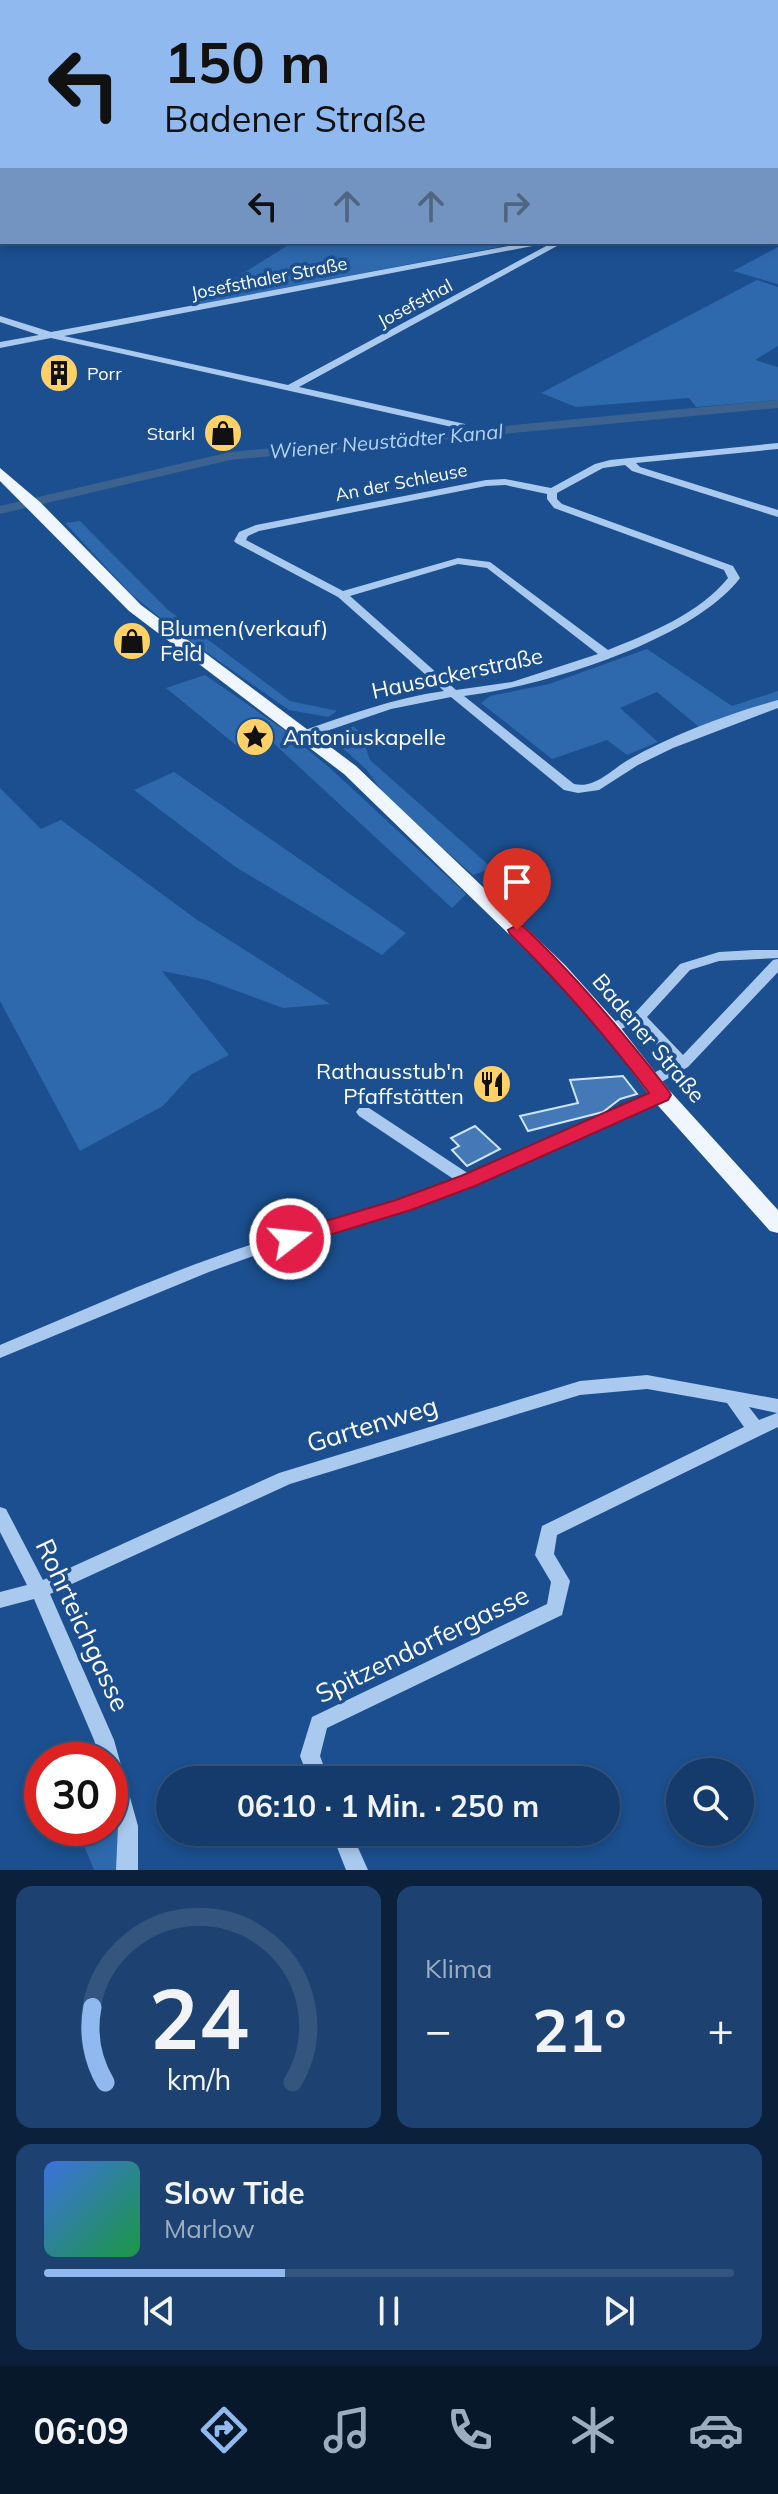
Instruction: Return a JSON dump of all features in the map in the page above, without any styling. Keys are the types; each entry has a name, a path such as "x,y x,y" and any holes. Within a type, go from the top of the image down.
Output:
{"main road":[{"name":"Badener Straße","path":"0,473 33,502 102,579 158,628 306,734 350,770 558,970 610,1028 656,1088 778,1225"}],"street":[{"name":"Josefsthaler Straße","path":"0,345 534,244"},
{"name":"Josefsthal","path":"288,389 552,244"},
{"path":"0,319 53,336 461,426"},
{"path":"552,492 599,466 626,460 778,446"},
{"path":"626,460 636,469 778,514"},
{"name":"An der Schleuse","path":"342,595 240,541 243,534 256,528 486,483 505,482 552,492"},
{"name":"Hausackerstraße","path":"306,734 399,703 511,686 607,655 675,624 729,588 734,578 729,568 558,506 552,499 552,492"},
{"path":"342,595 458,561 474,561 490,565 607,655"},
{"path":"342,595 453,693 569,787 580,792 591,790 632,763 670,745 778,704"},
{"path":"610,1028 639,1017 685,967 695,962 720,954 778,954"},
{"path":"0,1352 203,1268 267,1245 403,1205 468,1181 656,1088 683,1064 778,963"},
{"path":"639,1017 683,1064"},
{"path":"364,1112 468,1181"},
{"name":"Gartenweg","path":"0,1600 39,1590 285,1478 580,1388 647,1382 778,1406"},
{"path":"734,1400 756,1430"},
{"name":"Spitzendorfergasse","path":"314,1766 310,1756 319,1723 555,1609 561,1581 544,1555 549,1531 778,1419"},
{"name":"Rohrteichgasse","path":"0,1514 39,1590 105,1742"},
{"name":"Rohrteichgasse","path":"127,1870 128,1846"},
{"path":"347,1846 357,1870"}],"shaded area":[{"path":"290,244 515,244 191,306"},
{"path":"778,247 778,284 733,271"},
{"path":"757,280 778,287 778,346 755,360 778,367 778,400 696,407 689,398 576,407 541,393"},
{"path":"80,521 167,609 290,701 337,711 328,717 289,710 179,633 131,594 65,523"},
{"path":"647,649 732,706 778,691 778,701 699,727 657,692 620,708 658,742 627,755 607,740 552,759 481,703 490,696 549,684"},
{"path":"205,675 283,729 331,769 466,894 452,908 270,740 242,750 166,688"},
{"path":"353,726 360,732 370,760 492,868 473,875 388,799 366,769 339,745 341,734"},
{"path":"174,772 406,933 382,955 234,866 134,790"},
{"path":"0,788 41,829 61,820 196,919 330,1004 283,1008 207,980 162,971 229,1055 192,1074 163,1106 80,1151 0,1001"},
{"path":"84,1846 120,1846 120,1870 94,1870"}],"building":[{"path":"522,884 541,901 518,910 499,893"},
{"path":"623,1076 637,1094 620,1099 603,1112 528,1131 520,1116 578,1103 570,1080"},
{"path":"475,1126 500,1149 467,1166 452,1150 459,1146 451,1138"}],"waterway":[{"name":"Wiener Neustädter Kanal","path":"0,510 230,456 778,404"}],"place":[{"name":"Porr","path":"59,373"},
{"name":"Starkl","path":"223,433"},
{"name":"Blumen(verkauf) Feld","path":"132,641"},
{"name":"Antoniuskapelle","path":"255,737"},
{"name":"Rathausstub'n Pfaffstätten","path":"492,1084"}],"route":[{"path":"290,1239 403,1205 468,1181 661,1095 610,1028 517,930"}]}
